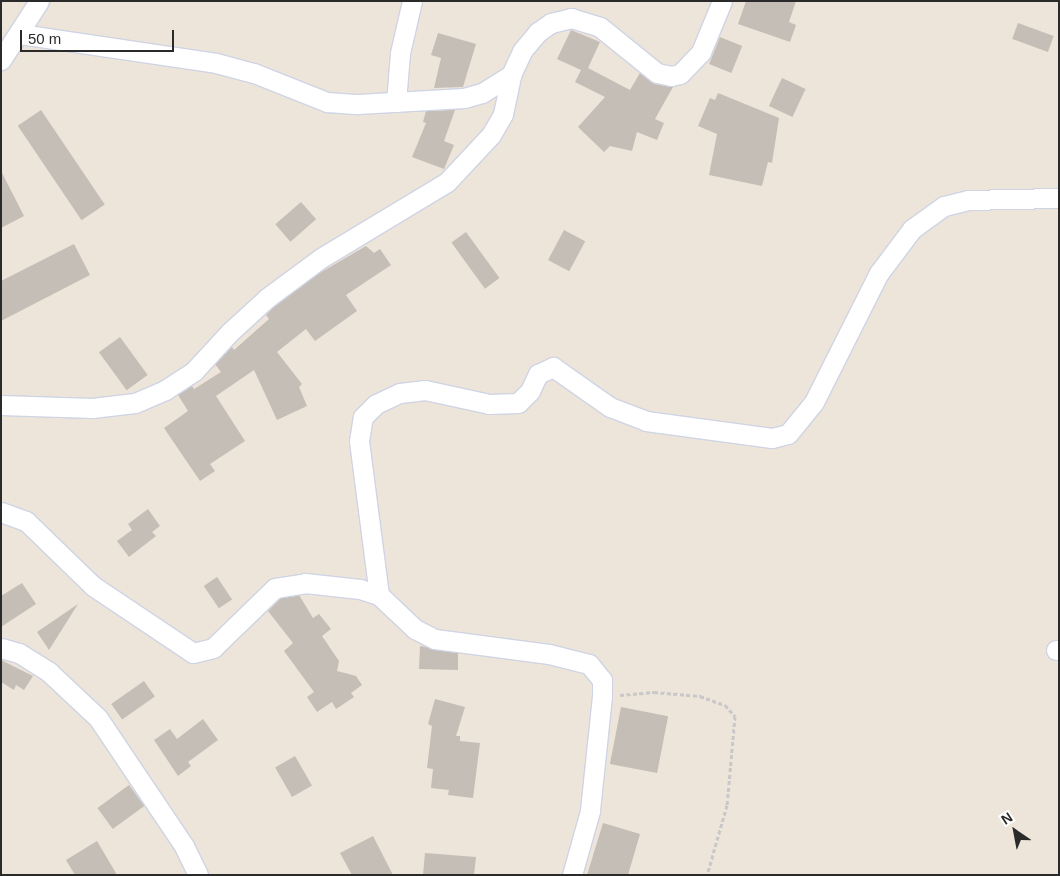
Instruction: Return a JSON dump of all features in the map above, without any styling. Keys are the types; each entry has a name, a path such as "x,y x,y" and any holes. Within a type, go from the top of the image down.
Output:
{"street":[{"path":"1,60 20,34 39,1"},
{"path":"396,102 400,52 412,1"},
{"path":"1,405 92,408 135,403 180,380 194,371 230,332 282,286 322,258 447,182 492,135 503,114 511,75 522,51 538,32 551,23 571,18 600,27 657,73 671,76 680,74 701,52 722,1"},
{"path":"20,34 216,63 254,74 327,102 396,102 464,98 498,86 511,75"},
{"path":"379,595 359,441 363,417 376,404 400,393 425,390 454,394 489,404 518,403 530,392 538,374 552,367 610,407 646,420 772,438 788,434 814,402 880,274 918,224 944,206 968,200 1059,198"},
{"path":"1,512 26,521 94,586 193,653 213,648 275,588 305,583 360,589 379,595 415,628 435,639 580,660 589,664 602,680 602,696 590,811 572,875"},
{"path":"1,648 19,653 49,672 98,718 184,846 198,875"}],"path":[{"path":"602,696 654,692 700,696 725,705 735,716 727,805 707,875"}],"building":[{"path":"746,1 796,1 789,22 796,25 790,42 738,24"},
{"path":"1018,23 1054,36 1048,52 1012,39"},
{"path":"571,30 600,42 588,68 630,90 640,73 654,84 673,87 655,119 664,123 657,140 637,132 632,151 610,146 604,152 578,127 605,97 575,82 581,70 557,59"},
{"path":"438,33 476,44 463,87 434,88 441,58 431,55"},
{"path":"720,37 742,46 731,73 709,64"},
{"path":"782,78 806,89 792,117 769,106"},
{"path":"718,93 779,118 772,163 768,162 762,186 709,175 717,134 698,126 710,98 715,100"},
{"path":"41,110 105,205 82,220 18,126"},
{"path":"455,110 444,141 454,145 444,169 412,157 426,123 423,122 426,111"},
{"path":"1,171 24,216 1,228"},
{"path":"301,202 316,219 290,242 275,224"},
{"path":"564,230 585,241 569,271 548,260"},
{"path":"466,232 500,278 485,289 451,243"},
{"path":"74,244 90,275 1,321 1,281"},
{"path":"366,246 374,253 380,249 391,265 346,295 357,311 315,341 306,329 277,352 302,384 299,387 307,406 277,420 254,370 216,396 245,441 210,464 215,471 200,481 164,428 188,411 178,395 192,386 194,389 221,372 215,364 232,347 234,350 269,319 266,315 274,307 318,274"},
{"path":"120,337 148,375 127,390 99,352"},
{"path":"148,509 160,526 152,532 156,536 129,557 117,541 132,530 128,524"},
{"path":"217,577 232,599 219,608 204,586"},
{"path":"22,583 36,604 1,627 1,596"},
{"path":"299,595 313,618 319,614 331,629 322,636 339,661 337,671 356,676 362,685 351,693 354,697 336,709 332,702 317,712 307,697 314,692 284,651 293,643 268,611 281,598"},
{"path":"78,604 49,650 37,632"},
{"path":"420,646 458,653 458,670 419,669"},
{"path":"1,660 33,676 24,690 16,685 14,690 1,682"},
{"path":"144,681 155,697 122,720 111,704"},
{"path":"435,699 465,707 456,736 460,736 460,741 480,743 473,798 448,795 449,790 431,788 433,769 427,768 432,726 428,724"},
{"path":"621,707 668,716 657,773 610,764"},
{"path":"203,719 218,740 188,762 191,766 178,776 154,740 170,729 177,739"},
{"path":"295,756 312,785 292,797 275,768"},
{"path":"129,785 144,806 113,829 97,808"},
{"path":"603,823 640,834 628,875 587,875"},
{"path":"373,836 393,875 352,875 340,853"},
{"path":"97,841 117,875 75,875 66,860"},
{"path":"425,853 476,857 474,875 423,875"}]}
